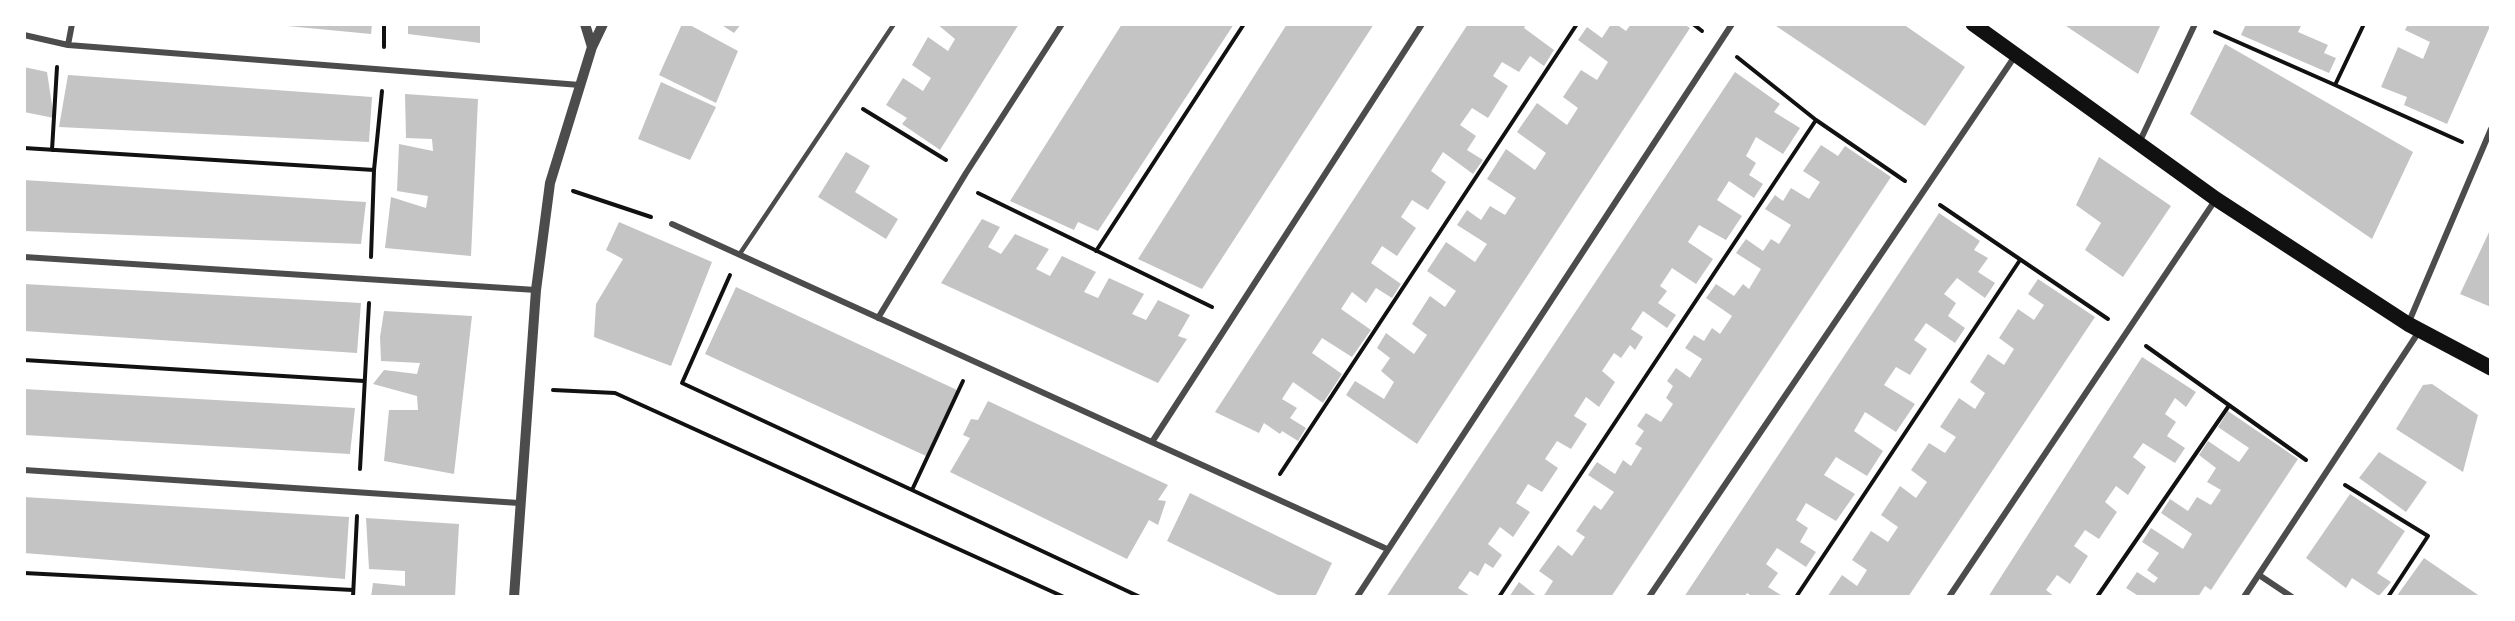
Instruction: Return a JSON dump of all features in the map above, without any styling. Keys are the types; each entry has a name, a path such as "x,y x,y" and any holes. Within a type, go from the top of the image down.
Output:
{"main road":[{"path":"1973,24 2216,199 2414,327 2491,368"}],"street":[{"path":"68,45 72,24"},
{"path":"585,24 592,47"},
{"path":"514,597 536,290 550,183 592,47 603,24"},
{"path":"878,318 959,184 1062,24"},
{"path":"1152,442 1422,24"},
{"path":"1357,597 1732,24"},
{"path":"2139,143 2195,24"},
{"path":"24,35 68,45 580,86"},
{"path":"1649,597 2016,55"},
{"path":"2244,597 2414,327 2491,129"},
{"path":"1949,597 2216,199"},
{"path":"672,224 1387,549"},
{"path":"24,257 536,290"},
{"path":"24,470 519,503"},
{"path":"2259,575 2292,597"}],"lane":[{"path":"739,255 894,24"}],"path":[{"path":"353,597 374,170 384,70 384,24"},
{"path":"1096,251 1244,24"},
{"path":"1266,494 1576,24"},
{"path":"1693,24 1816,120 2126,331 2228,407 2324,473 2428,536 2388,597"},
{"path":"2335,85 2364,24"},
{"path":"2208,29 2482,150"},
{"path":"52,150 59,43"},
{"path":"844,97 966,173"},
{"path":"1499,597 1816,120"},
{"path":"24,148 374,170"},
{"path":"550,183 672,224"},
{"path":"959,184 1232,317"},
{"path":"739,255 682,383 1140,597"},
{"path":"1796,597 2020,260"},
{"path":"24,360 364,381"},
{"path":"912,490 973,361"},
{"path":"528,388 615,393 1064,597"},
{"path":"2097,597 2228,407"},
{"path":"24,573 353,590"}],"building":[{"path":"266,24 372,24 371,34"},
{"path":"408,24 480,24 480,43 408,34"},
{"path":"682,24 688,24 738,51 716,103 659,75"},
{"path":"720,24 741,24 734,33"},
{"path":"937,24 1019,24 940,150 902,124 907,118 886,105 903,78 923,91 931,78 912,65 928,37 948,51 955,39"},
{"path":"1122,24 1234,24 1098,231 1078,222 1074,230 1010,201"},
{"path":"1287,24 1374,24 1202,289 1138,259"},
{"path":"1468,24 1526,24 1524,28 1554,50 1544,66 1530,56 1519,72 1502,62 1493,76 1508,86 1488,118 1472,108 1460,125 1476,136 1467,150 1483,160 1473,174 1443,152 1431,171 1446,182 1428,210 1412,200 1401,217 1416,228 1397,256 1382,246 1371,263 1401,284 1392,298 1376,288 1366,303 1352,292 1341,309 1371,330 1352,357 1322,338 1312,353 1342,374 1323,403 1293,382 1282,399 1297,408 1290,418 1306,428 1298,441 1282,431 1280,434 1264,423 1259,433 1215,412"},
{"path":"1611,24 1616,24 1626,31 1631,24 1684,24 1690,28 1417,444 1346,395 1355,381 1384,399 1394,382 1381,371 1390,358 1377,348 1386,333 1414,354 1427,335 1412,324 1430,296 1445,307 1456,291 1427,271 1446,242 1475,262 1487,244 1457,225 1467,210 1481,220 1490,206 1505,215 1516,198 1487,179 1506,149 1535,170 1546,153 1517,132 1537,103 1567,125 1578,108 1563,97 1581,70 1597,80 1608,62 1578,40 1587,27 1602,38"},
{"path":"1773,24 1903,24 1965,67 1925,126"},
{"path":"2063,24 2161,24 2138,74"},
{"path":"2246,24 2302,24 2298,32 2328,45 2324,53 2336,58 2329,73 2241,35"},
{"path":"2408,24 2491,24 2447,124 2404,105 2407,97 2381,87 2398,47 2423,59 2430,42 2405,30"},
{"path":"2225,44 2413,152 2372,239 2190,114"},
{"path":"24,67 47,72 54,118 24,112"},
{"path":"1735,72 1780,104 1774,112 1800,128 1783,154 1756,137 1746,156 1756,163 1749,175 1763,184 1754,198 1729,181 1717,200 1742,216 1726,240 1699,225 1688,242 1713,259 1696,284 1672,268 1660,286 1667,291 1658,303 1676,315 1667,328 1643,311 1631,329 1643,337 1635,350 1630,345 1621,358 1614,353 1602,371 1615,382 1599,407 1586,397 1574,416 1587,424 1571,449 1557,441 1545,459 1558,468 1542,492 1528,484 1516,503 1530,512 1513,537 1500,527 1488,544 1502,555 1493,568 1485,563 1478,576 1470,571 1458,588 1472,597 1386,597"},
{"path":"68,75 372,97 369,142 59,127"},
{"path":"661,82 716,107 690,160 638,139"},
{"path":"405,94 478,99 471,256 385,248 391,197 426,208 428,196 397,191 399,144 433,151 432,139 406,138"},
{"path":"1821,145 1838,156 1845,146 1891,177 1611,597 1543,597 1553,581 1539,571 1558,545 1572,556 1585,537 1576,531 1594,505 1601,510 1614,492 1588,475 1597,462 1615,474 1623,460 1631,466 1642,448 1635,444 1644,431 1637,426 1646,413 1661,422 1673,404 1666,398 1673,386 1667,381 1676,368 1690,378 1702,359 1685,348 1694,335 1704,341 1712,328 1720,334 1732,316 1706,298 1716,284 1734,296 1743,284 1749,289 1761,269 1736,253 1746,239 1763,251 1771,239 1779,244 1791,225 1765,209 1775,195 1783,201 1791,188 1809,199 1820,182 1803,171"},
{"path":"846,152 870,166 855,192 898,219 886,239 818,197"},
{"path":"2099,157 2171,206 2123,277 2085,250 2101,223 2076,205"},
{"path":"24,180 366,202 361,244 24,231"},
{"path":"1939,213 1980,241 1974,250 1988,258 1978,272 1995,283 1985,298 1957,278 1944,294 1956,303 1948,316 1965,328 1955,343 1926,323 1914,340 1927,349 1910,375 1896,367 1884,385 1915,404 1896,432 1865,412 1854,431 1883,451 1867,476 1836,457 1824,475 1855,494 1836,521 1806,503 1796,520 1808,528 1800,542 1816,552 1806,567 1777,548 1766,564 1778,573 1768,587 1784,597 1753,597 1747,593 1744,597 1684,597"},
{"path":"982,219 1000,227 988,247 1001,254 1015,234 1049,249 1036,269 1050,276 1062,256 1096,272 1084,292 1098,298 1109,278 1144,294 1132,314 1146,320 1158,300 1190,315 1178,336 1187,339 1158,383 941,283"},
{"path":"619,222 712,262 671,366 594,337 596,304 623,259 606,250"},
{"path":"2491,228 2491,307 2460,294"},
{"path":"2038,279 2095,317 1908,597 1827,597 1842,575 1857,586 1867,570 1852,560 1871,531 1888,542 1898,527 1881,515 1900,486 1916,498 1927,482 1911,470 1929,443 1945,453 1956,437 1940,427 1959,398 1975,409 1985,393 1970,382 1988,354 2004,365 2014,349 1999,338 2018,309 2034,320 2044,305 2028,294"},
{"path":"24,284 361,303 357,353 24,331"},
{"path":"736,287 957,390 926,456 705,354"},
{"path":"384,311 472,316 454,474 384,461 389,410 418,410 417,396 373,384 384,370 417,374 420,363 381,361 380,337"},
{"path":"2142,357 2196,392 2186,407 2175,398 2165,414 2176,422 2167,436 2185,448 2175,463 2143,443 2133,457 2146,467 2128,495 2116,486 2105,502 2117,512 2099,539 2085,530 2074,546 2088,556 2070,584 2057,575 2046,590 2055,597 1988,597"},
{"path":"2432,384 2478,415 2463,472 2396,429 2423,385"},
{"path":"24,389 355,408 350,454 24,435"},
{"path":"988,401 1168,485 1158,500 1166,501 1158,525 1149,520 1127,559 950,472 970,438 963,435 971,419 978,420"},
{"path":"2228,411 2298,459 2211,590 2205,586 2198,597 2140,597 2126,588 2137,572 2154,583 2158,578 2147,570 2159,553 2142,542 2151,528 2183,549 2192,534 2161,513 2170,499 2188,511 2197,497 2211,505 2221,490 2207,482 2216,468 2199,455 2208,441 2239,462 2249,448 2218,427"},
{"path":"2379,452 2427,482 2406,512 2359,478"},
{"path":"1190,493 1332,563 1315,597 1282,597 1167,541"},
{"path":"2350,494 2405,531 2377,573 2391,582 2379,596 2352,578 2346,588 2306,558"},
{"path":"24,497 349,517 345,579 24,553"},
{"path":"366,518 459,524 455,597 371,597 373,583 405,586 405,571 369,569"},
{"path":"2424,558 2481,597 2396,597"},
{"path":"1519,582 1538,597 1509,597"}]}
